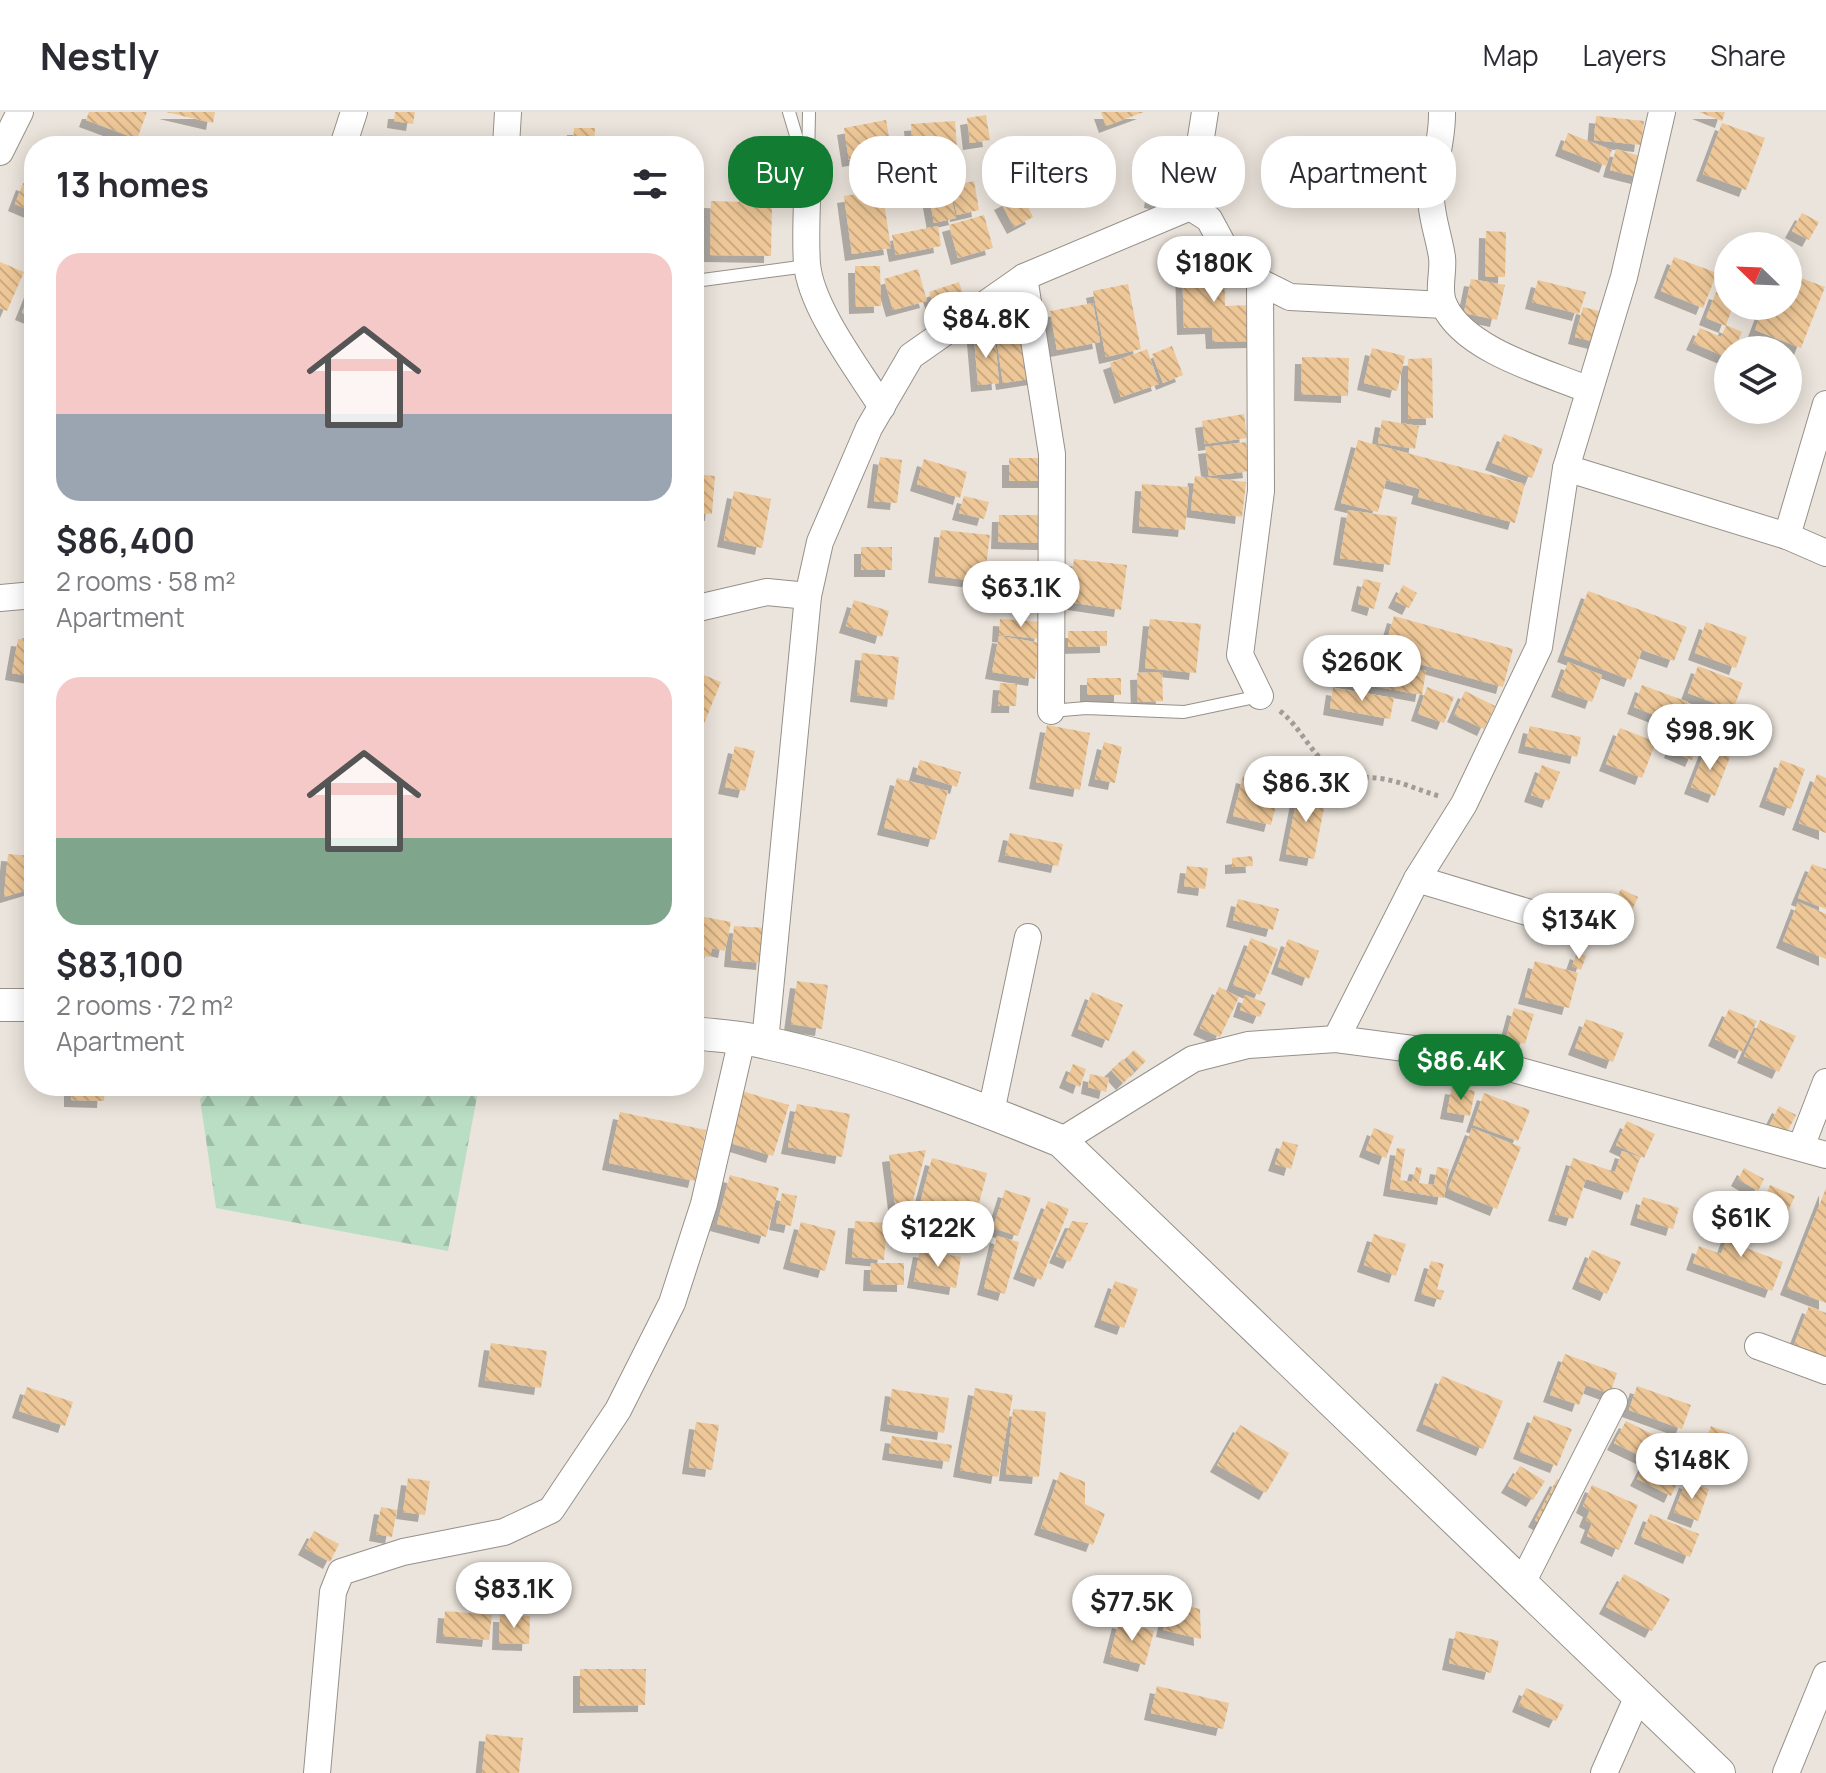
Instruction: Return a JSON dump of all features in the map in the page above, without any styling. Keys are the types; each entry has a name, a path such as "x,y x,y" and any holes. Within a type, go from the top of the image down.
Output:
{"street":[{"path":"0,152 20,112"},
{"path":"346,136 354,112"},
{"path":"507,136 508,112"},
{"path":"1201,136 1205,112"},
{"path":"1442,112 1443,133 1431,198 1442,261 1440,281 1444,305 1461,326 1483,345 1589,390"},
{"path":"1336,1039 1417,879 1464,804 1539,647 1566,468 1624,277 1662,112"},
{"path":"808,208 807,266 816,296 831,326 882,407"},
{"path":"317,1773 333,1592 341,1572 403,1552 504,1532 551,1510 618,1410 672,1303 753,1041 808,596 820,542 869,428 911,356 1024,277 1188,208"},
{"path":"1192,208 1209,219 1229,256 1260,282 1290,297 1444,305"},
{"path":"1024,277 1052,454 1051,711"},
{"path":"1260,282 1261,491 1240,655 1260,696"},
{"path":"1787,536 1826,404"},
{"path":"1566,468 1787,536 1826,553"},
{"path":"704,607 767,592 808,596"},
{"path":"0,598 24,596"},
{"path":"1417,879 1567,924"},
{"path":"991,1112 1028,937"},
{"path":"0,1005 24,1005"},
{"path":"704,1034 753,1041 888,1076 991,1112 1061,1141 1719,1773"},
{"path":"1061,1141 1193,1059 1248,1045 1336,1039 1466,1056 1814,1151 1826,1082"},
{"path":"1758,1346 1826,1371"},
{"path":"1522,1583 1614,1402"},
{"path":"1786,1773 1826,1675"},
{"path":"1604,1773 1638,1696"}],"lane":[{"path":"789,112 796,136"},
{"path":"809,112 809,136"},
{"path":"704,280 807,266"},
{"path":"1051,711 1086,708 1184,712 1260,696"}],"path":[{"path":"1260,696 1293,721 1333,770 1353,778 1384,779 1464,804"}],"green space":[{"path":"203,1096 477,1096 448,1251 216,1208 200,1099"}],"building":[{"path":"89,112 147,112 138,136 129,136 86,120"},
{"path":"166,112 215,112 213,123"},
{"path":"395,112 415,112 413,124 394,121"},
{"path":"1101,112 1144,112 1106,126"},
{"path":"1699,112 1725,112 1722,121"},
{"path":"986,115 989,136 982,136 982,141 970,143 967,118"},
{"path":"1596,116 1644,121 1641,145 1594,140"},
{"path":"886,120 889,136 849,136 849,160 844,128"},
{"path":"955,121 956,136 912,136 911,124"},
{"path":"1722,123 1765,138 1746,190 1703,174"},
{"path":"574,128 595,128 595,136 574,136"},
{"path":"1568,133 1612,150 1606,166 1562,149"},
{"path":"1616,149 1643,157 1638,177 1610,170"},
{"path":"974,181 979,210 957,215 956,208 966,208 966,183"},
{"path":"23,183 24,183 24,208 15,204"},
{"path":"849,195 849,208 885,208 891,248 852,254 844,196"},
{"path":"711,201 728,202 728,208 772,208 771,256 710,255"},
{"path":"931,208 954,208 956,218 934,223"},
{"path":"1004,208 1028,208 1033,217 1014,227"},
{"path":"1802,213 1819,222 1809,240 1802,236 1802,232 1792,231"},
{"path":"984,215 993,248 958,258 949,225"},
{"path":"938,226 941,246 896,255 892,235"},
{"path":"1486,231 1506,232 1505,277 1485,277"},
{"path":"1674,257 1714,272 1714,280 1703,308 1661,291"},
{"path":"0,262 24,272 7,311 0,308"},
{"path":"1224,262 1225,306 1252,305 1254,341 1213,342 1212,327 1184,328 1182,264"},
{"path":"855,266 880,266 881,306 856,307"},
{"path":"918,269 927,301 893,310 884,279"},
{"path":"1802,278 1825,287 1802,345 1802,336 1770,336 1755,330 1759,320 1802,320"},
{"path":"1471,279 1505,285 1497,320 1464,313"},
{"path":"1538,280 1586,292 1579,314 1532,302"},
{"path":"959,282 968,309 938,319 929,292"},
{"path":"1128,284 1141,349 1106,357 1093,291"},
{"path":"1714,297 1714,320 1728,320 1726,325 1742,332 1740,336 1721,336 1726,326 1706,318"},
{"path":"1093,303 1100,342 1057,350 1050,311"},
{"path":"1583,307 1603,312 1595,342 1575,337"},
{"path":"1700,328 1719,336 1714,336 1714,352 1693,343"},
{"path":"1028,331 1035,378 1003,383 996,336"},
{"path":"995,336 999,383 978,385 974,337"},
{"path":"1172,346 1183,375 1163,383 1152,354"},
{"path":"1372,348 1405,356 1397,391 1364,383"},
{"path":"1147,349 1159,384 1121,397 1110,363"},
{"path":"1302,357 1349,358 1348,396 1301,394"},
{"path":"1432,358 1433,418 1408,419 1408,359"},
{"path":"1244,414 1247,438 1205,444 1202,421"},
{"path":"1382,420 1419,426 1415,449 1378,443"},
{"path":"1504,434 1543,449 1532,478 1492,463"},
{"path":"1358,440 1525,484 1515,523 1418,497 1420,489 1386,480 1378,512 1341,503"},
{"path":"1246,442 1250,471 1209,476 1205,447"},
{"path":"880,457 902,460 897,503 874,501"},
{"path":"1009,458 1050,458 1050,481 1009,481"},
{"path":"924,459 967,472 960,498 917,484"},
{"path":"704,475 715,476 712,514 704,514"},
{"path":"1195,476 1246,482 1242,517 1191,510"},
{"path":"1142,484 1189,487 1185,530 1139,526"},
{"path":"734,491 771,499 762,548 724,540"},
{"path":"964,496 989,502 984,519 959,513"},
{"path":"1348,510 1397,517 1390,565 1340,558"},
{"path":"999,515 1047,515 1046,543 998,542"},
{"path":"941,530 990,535 984,582 935,576"},
{"path":"861,547 892,547 892,570 861,570"},
{"path":"1074,559 1127,565 1121,610 1068,602"},
{"path":"1009,573 1050,576 1049,594 1007,591"},
{"path":"1364,579 1381,583 1374,609 1358,604"},
{"path":"1403,585 1417,593 1409,608 1395,601"},
{"path":"1588,591 1687,627 1674,661 1642,650 1631,680 1564,655"},
{"path":"854,600 889,611 882,637 846,626"},
{"path":"1394,616 1513,649 1503,687 1383,654"},
{"path":"1000,619 1042,622 1041,639 999,635"},
{"path":"1150,619 1201,624 1196,673 1145,668"},
{"path":"1706,622 1747,637 1736,668 1695,653"},
{"path":"1068,631 1107,631 1107,646 1068,647"},
{"path":"999,636 1041,643 1035,679 992,672"},
{"path":"18,639 24,640 24,675 12,673"},
{"path":"862,653 899,657 894,700 857,695"},
{"path":"1343,656 1426,671 1422,695 1339,680"},
{"path":"1568,662 1602,675 1592,702 1558,690"},
{"path":"1698,666 1743,683 1733,710 1688,693"},
{"path":"1162,672 1163,701 1138,702 1137,673"},
{"path":"704,675 721,682 704,724"},
{"path":"1087,678 1121,678 1121,695 1087,695"},
{"path":"1000,683 1017,684 1016,706 998,706"},
{"path":"1642,685 1688,702 1680,725 1634,707"},
{"path":"1427,687 1454,697 1444,723 1418,714"},
{"path":"1333,688 1394,698 1390,719 1330,708"},
{"path":"1465,691 1495,706 1484,729 1454,715"},
{"path":"1683,721 1705,730 1692,760 1671,751"},
{"path":"1047,725 1090,733 1080,790 1036,782"},
{"path":"1530,726 1581,737 1577,757 1525,746"},
{"path":"1620,728 1656,742 1642,778 1606,764"},
{"path":"1104,742 1122,747 1115,783 1095,779"},
{"path":"735,746 755,751 745,791 725,787"},
{"path":"1706,748 1730,757 1715,796 1691,787"},
{"path":"920,760 961,772 957,787 916,774"},
{"path":"1781,760 1805,769 1791,809 1766,800"},
{"path":"1542,765 1560,772 1549,801 1531,795"},
{"path":"1817,774 1826,778 1826,833 1799,823"},
{"path":"1243,776 1281,786 1271,825 1233,816"},
{"path":"897,778 948,791 935,840 884,828"},
{"path":"1299,788 1327,793 1314,859 1286,854"},
{"path":"1010,833 1063,844 1058,866 1005,855"},
{"path":"8,854 24,855 24,891 4,897"},
{"path":"1252,856 1253,866 1232,867 1232,858"},
{"path":"1812,864 1826,869 1826,909 1798,898"},
{"path":"1187,866 1208,868 1205,889 1184,886"},
{"path":"1621,889 1638,897 1621,935 1603,926"},
{"path":"1238,899 1279,909 1273,930 1233,920"},
{"path":"1798,902 1826,914 1826,959 1783,941"},
{"path":"704,917 731,922 725,951 712,948 710,957 704,956"},
{"path":"734,926 766,928 763,963 731,960"},
{"path":"1251,938 1278,949 1260,995 1233,985"},
{"path":"1288,939 1319,951 1309,979 1278,967"},
{"path":"1577,952 1586,956 1581,970 1572,966"},
{"path":"1535,961 1578,973 1569,1008 1525,997"},
{"path":"797,981 828,985 822,1029 791,1024"},
{"path":"1219,987 1239,997 1220,1037 1200,1028"},
{"path":"1092,992 1123,1005 1109,1041 1078,1029"},
{"path":"1245,995 1266,1003 1260,1017 1240,1010"},
{"path":"1514,1008 1534,1014 1525,1044 1506,1038"},
{"path":"1729,1009 1757,1021 1742,1052 1715,1039"},
{"path":"1586,1019 1624,1033 1613,1062 1575,1048"},
{"path":"1760,1020 1796,1036 1779,1072 1744,1056"},
{"path":"1134,1050 1146,1061 1137,1070 1126,1058"},
{"path":"1123,1059 1134,1072 1123,1083 1111,1070"},
{"path":"1073,1064 1086,1069 1080,1087 1066,1081"},
{"path":"1090,1074 1109,1078 1106,1092 1088,1087"},
{"path":"1452,1087 1475,1091 1470,1116 1447,1112"},
{"path":"742,1091 789,1105 773,1156 727,1142"},
{"path":"1484,1093 1530,1110 1518,1141 1473,1125"},
{"path":"71,1096 104,1096 104,1101 71,1100"},
{"path":"797,1104 850,1114 842,1157 788,1147"},
{"path":"1779,1106 1796,1115 1785,1136 1768,1128"},
{"path":"620,1112 706,1130 695,1181 609,1163"},
{"path":"1627,1121 1655,1134 1644,1158 1616,1145"},
{"path":"1374,1128 1394,1136 1386,1158 1366,1150"},
{"path":"1472,1128 1521,1147 1497,1209 1448,1189"},
{"path":"1283,1141 1298,1145 1291,1169 1275,1164"},
{"path":"1397,1148 1405,1149 1400,1180 1412,1182 1416,1167 1422,1168 1419,1183 1434,1185 1437,1167 1449,1169 1444,1198 1390,1189"},
{"path":"926,1150 912,1204 896,1211 889,1155"},
{"path":"1622,1151 1640,1157 1628,1193 1586,1179 1573,1219 1555,1214 1573,1158 1615,1172"},
{"path":"932,1158 987,1173 974,1222 919,1207"},
{"path":"1744,1168 1764,1179 1758,1191 1738,1179"},
{"path":"730,1175 779,1188 766,1237 717,1224"},
{"path":"1770,1185 1795,1196 1781,1226 1757,1216"},
{"path":"1826,1188 1826,1303 1787,1288"},
{"path":"1005,1190 1031,1198 1018,1236 993,1228"},
{"path":"782,1193 797,1196 791,1226 776,1223"},
{"path":"1643,1197 1679,1208 1673,1229 1637,1218"},
{"path":"1048,1201 1069,1209 1041,1280 1020,1272"},
{"path":"906,1212 949,1226 940,1250 898,1235"},
{"path":"1735,1217 1755,1224 1746,1248 1783,1262 1772,1291 1693,1263 1699,1246 1721,1254"},
{"path":"855,1221 887,1223 884,1260 852,1257"},
{"path":"1072,1221 1088,1223 1070,1262 1056,1256"},
{"path":"801,1222 836,1231 825,1271 790,1262"},
{"path":"1374,1234 1406,1244 1396,1276 1364,1265"},
{"path":"997,1236 1019,1242 1005,1294 984,1288"},
{"path":"920,1250 961,1257 956,1288 914,1281"},
{"path":"1592,1250 1621,1262 1607,1294 1579,1282"},
{"path":"1431,1261 1444,1264 1437,1289 1444,1291 1441,1300 1421,1294"},
{"path":"871,1263 904,1263 904,1285 870,1284"},
{"path":"1115,1281 1138,1289 1124,1328 1101,1320"},
{"path":"1809,1306 1826,1313 1826,1368 1790,1355"},
{"path":"491,1343 547,1351 541,1388 485,1380"},
{"path":"1565,1354 1617,1373 1610,1394 1586,1385 1579,1405 1550,1395"},
{"path":"1442,1376 1503,1401 1483,1449 1423,1424"},
{"path":"1637,1386 1691,1405 1682,1429 1629,1410"},
{"path":"27,1387 73,1402 65,1426 19,1411"},
{"path":"975,1388 1013,1395 998,1477 960,1470"},
{"path":"892,1389 949,1398 944,1433 887,1424"},
{"path":"1013,1409 1046,1412 1039,1477 1006,1474"},
{"path":"1534,1415 1572,1429 1557,1466 1520,1452"},
{"path":"1626,1421 1658,1437 1647,1459 1614,1443"},
{"path":"696,1422 719,1425 712,1470 689,1467"},
{"path":"1240,1425 1289,1453 1266,1493 1217,1465"},
{"path":"1711,1426 1729,1433 1720,1457 1702,1450"},
{"path":"892,1436 952,1445 949,1462 889,1453"},
{"path":"1646,1462 1679,1479 1671,1496 1637,1479"},
{"path":"1520,1466 1545,1481 1533,1500 1508,1486"},
{"path":"1060,1472 1085,1482 1085,1504 1105,1514 1093,1545 1041,1528"},
{"path":"408,1478 430,1481 425,1515 403,1512"},
{"path":"1557,1479 1568,1485 1545,1526 1535,1520"},
{"path":"1686,1481 1709,1489 1698,1521 1674,1512"},
{"path":"1592,1485 1638,1505 1619,1550 1587,1536 1592,1523 1586,1520 1590,1510 1583,1506"},
{"path":"381,1507 397,1510 392,1537 376,1534"},
{"path":"1650,1514 1699,1534 1690,1557 1641,1537"},
{"path":"314,1531 339,1544 330,1562 305,1548"},
{"path":"1624,1574 1670,1599 1652,1631 1606,1607"},
{"path":"1169,1602 1200,1609 1201,1639 1163,1630"},
{"path":"445,1611 492,1615 489,1640 443,1636"},
{"path":"500,1615 530,1616 529,1644 499,1643"},
{"path":"1119,1621 1154,1631 1145,1665 1110,1656"},
{"path":"1456,1631 1499,1641 1491,1673 1449,1663"},
{"path":"580,1669 646,1669 645,1705 580,1706"},
{"path":"1157,1686 1229,1703 1223,1729 1151,1713"},
{"path":"1526,1688 1564,1705 1556,1721 1519,1705"},
{"path":"486,1734 523,1738 519,1773 482,1773"}]}
